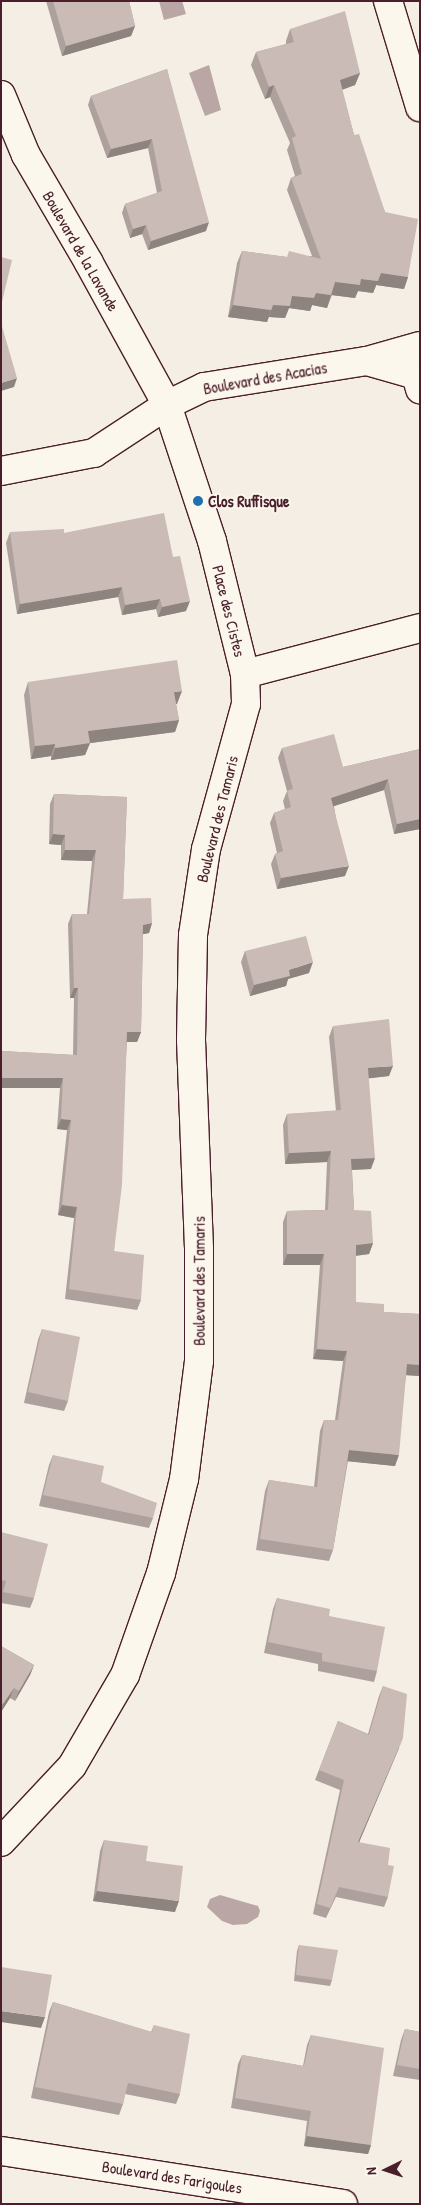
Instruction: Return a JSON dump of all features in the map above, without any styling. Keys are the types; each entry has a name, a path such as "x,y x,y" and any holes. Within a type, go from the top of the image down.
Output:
{"street":[{"path":"388,1 417,96"},
{"name":"Boulevard de la Lavande","path":"1,95 26,155 89,262 166,405"},
{"name":"Boulevard des Acacias","path":"1,471 94,453 166,405 204,387 367,361 420,346"},
{"name":"Boulevard des Acacias","path":"367,361 419,380"},
{"name":"Place des Cistes","path":"166,405 212,541 245,674 420,628"},
{"name":"Boulevard des Tamaris","path":"1,1842 72,1766 125,1675 161,1573 184,1479 199,1361 199,1250 190,1040 192,935 206,848 246,704 245,674"},
{"name":"Boulevard des Farigoules","path":"1,2151 343,2204"}],"shaded area":[{"path":"159,1 182,1 186,14 164,20"},
{"path":"209,65 221,110 205,116 189,73"},
{"path":"220,1895 258,1906 260,1911 258,1917 247,1924 233,1925 222,1921 207,1907 210,1899"}],"building":[{"path":"53,1 129,1 135,26 66,46"},
{"path":"345,11 360,73 340,80 354,135 359,134 385,212 418,219 408,277 381,273 378,281 361,279 360,285 335,282 331,295 316,293 314,298 292,296 290,306 273,305 271,310 233,305 242,251 287,257 289,251 321,259 291,178 302,174 292,138 296,136 274,85 269,87 256,52 294,42 290,29"},
{"path":"167,69 209,222 151,241 146,225 133,229 125,204 162,191 152,139 111,149 91,96"},
{"path":"1,257 12,260 1,306"},
{"path":"1,323 17,378 1,383"},
{"path":"164,513 173,557 180,556 190,601 162,607 160,599 125,605 122,587 20,604 10,532 64,529 64,533"},
{"path":"177,660 182,691 174,692 179,720 88,731 90,743 55,748 55,744 35,746 28,682"},
{"path":"334,734 343,767 420,749 420,819 397,824 388,779 331,798 349,866 281,878 275,854 283,851 274,813 291,807 287,791 293,789 282,748"},
{"path":"54,794 127,797 123,899 151,898 152,923 143,925 141,1032 127,1032 122,1185 114,1251 144,1255 141,1300 69,1289 77,1207 62,1205 71,1120 61,1119 63,1078 1,1078 1,1051 77,1055 78,988 74,988 72,914 89,914 96,850 65,850 65,835 53,834"},
{"path":"306,936 313,962 289,970 290,976 254,985 245,951"},
{"path":"389,1019 393,1066 368,1068 375,1158 351,1159 354,1210 371,1211 373,1243 356,1245 356,1302 384,1304 384,1312 420,1314 420,1365 407,1364 399,1455 349,1450 333,1550 260,1539 269,1480 317,1487 324,1420 338,1420 347,1351 317,1349 324,1254 287,1254 287,1211 328,1210 331,1151 289,1153 287,1114 341,1110 333,1026"},
{"path":"42,1329 80,1337 68,1401 28,1392"},
{"path":"53,1455 104,1466 101,1482 157,1503 153,1518 43,1495"},
{"path":"1,1532 48,1544 34,1598 3,1592 6,1581 1,1580"},
{"path":"277,1598 330,1609 329,1616 385,1627 377,1671 322,1661 322,1653 268,1642"},
{"path":"1,1646 34,1665 19,1691 14,1688 3,1704 1,1703"},
{"path":"383,1686 407,1694 403,1738 358,1842 390,1848 388,1865 394,1866 388,1897 339,1887 330,1908 317,1904 344,1780 319,1770 338,1721 369,1735"},
{"path":"104,1840 148,1846 146,1861 183,1866 179,1901 97,1891"},
{"path":"299,1945 338,1950 332,1980 296,1975"},
{"path":"1,1967 52,1975 45,2017 1,2011"},
{"path":"53,2002 152,2032 154,2025 190,2034 180,2094 128,2083 123,2104 35,2087"},
{"path":"405,2029 420,2032 420,2069 397,2065"},
{"path":"311,2035 384,2048 371,2145 307,2136 311,2111 235,2098 242,2055 304,2066"}],"place":[{"name":"Clos Ruffisque","path":"198,501"}]}
